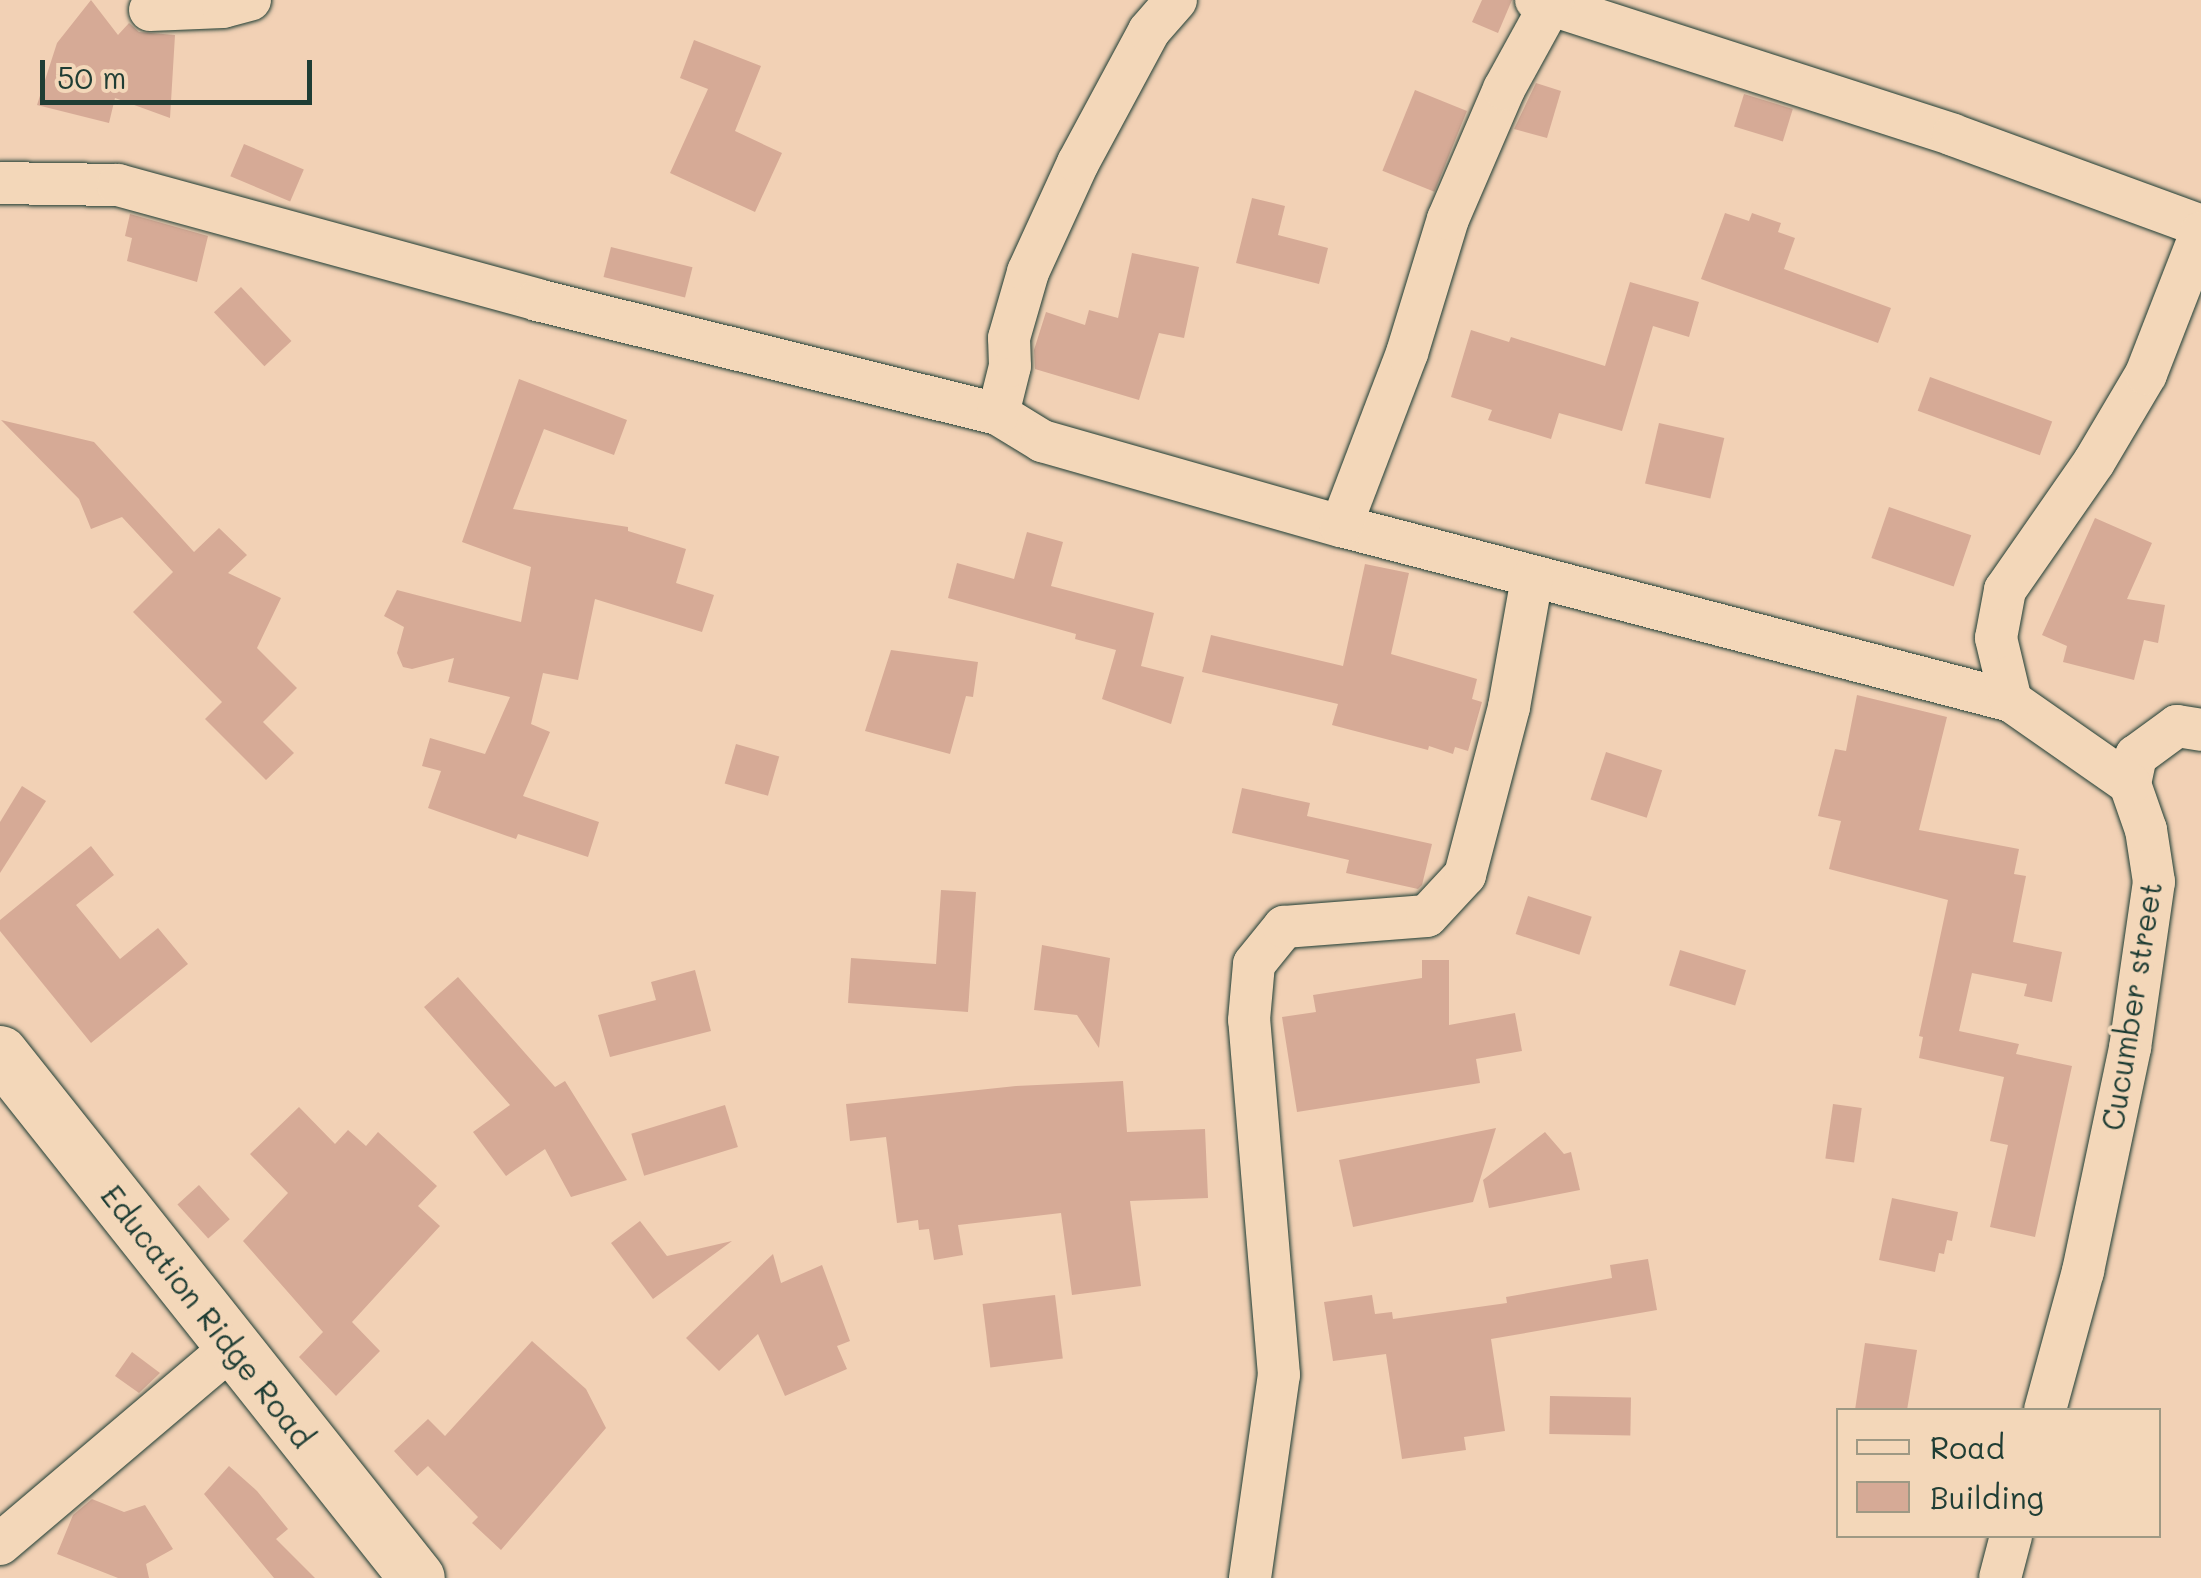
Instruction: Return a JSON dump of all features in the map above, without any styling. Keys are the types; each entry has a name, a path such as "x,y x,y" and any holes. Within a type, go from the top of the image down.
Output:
{"main road":[{"name":"Education Ridge Road","path":"0,1054 416,1578"}],"street":[{"path":"150,10 223,7 250,0"},
{"path":"998,414 1010,366 1009,338 1028,272 1078,163 1140,47 1176,0"},
{"path":"1342,526 1407,353 1448,219 1504,89 1547,2 1953,135 2201,230 2146,374 2094,462 2004,590 1996,638 2011,701"},
{"path":"0,183 118,185 537,300 998,414 1042,441 1342,526 2011,701 2130,784 2136,756 2177,726 2201,730"},
{"path":"1250,1578 1279,1374 1249,1020 1254,964 1284,927 1428,916 1465,875 1509,707 1532,578"},
{"name":"Cucumber street","path":"2046,1408 2083,1271 2130,1048 2154,882 2146,830 2130,784"},
{"path":"0,1544 232,1347"},
{"path":"2000,1578 2010,1538"}],"building":[{"path":"91,0 118,35 129,23 139,32 175,35 170,118 115,98 109,123 37,105 57,43"},
{"path":"1482,0 1512,0 1498,33 1472,22"},
{"path":"694,40 761,66 735,131 782,153 755,212 670,173 708,89 680,78"},
{"path":"1536,83 1561,91 1547,138 1514,129"},
{"path":"1415,90 1467,111 1434,192 1382,171"},
{"path":"1744,94 1793,109 1783,141 1734,127"},
{"path":"244,144 304,169 290,202 230,176"},
{"path":"1252,198 1285,206 1278,235 1328,248 1319,284 1236,263"},
{"path":"1725,213 1749,221 1752,213 1781,223 1778,232 1795,238 1784,269 1891,308 1878,343 1701,279"},
{"path":"130,214 208,236 197,282 127,261 132,238 125,236"},
{"path":"611,247 693,267 685,297 604,277"},
{"path":"1132,253 1199,267 1184,338 1159,333 1139,400 1035,369 1034,350 1046,312 1085,325 1089,310 1118,318"},
{"path":"1630,282 1699,302 1689,337 1653,326 1622,431 1559,413 1551,439 1488,420 1492,410 1451,397 1471,330 1509,342 1511,337 1605,366"},
{"path":"241,287 291,341 264,366 214,312"},
{"path":"1930,377 2052,421 2040,455 1918,411"},
{"path":"519,379 627,420 614,455 544,429 513,509 628,527 628,531 686,549 676,583 714,595 702,632 595,599 578,680 543,673 531,724 550,732 523,796 599,822 588,857 518,834 516,839 428,808 441,771 422,766 430,738 485,754 510,697 448,682 454,658 412,669 403,667 397,653 404,627 384,616 397,590 521,622 531,567 462,542"},
{"path":"1,420 94,442 194,552 219,528 247,555 228,573 281,598 257,648 297,688 263,722 294,753 266,780 205,719 222,702 133,612 173,572 122,517 91,529 79,499"},
{"path":"1659,423 1724,438 1710,498 1645,483"},
{"path":"1889,507 1971,535 1954,586 1871,558"},
{"path":"2095,518 2152,543 2127,599 2165,605 2158,643 2144,640 2134,680 2063,662 2067,646 2042,635"},
{"path":"1027,532 1063,542 1051,586 1154,613 1141,666 1184,677 1171,724 1102,699 1116,650 1075,639 1076,634 948,598 957,563 1014,579"},
{"path":"1365,564 1409,573 1391,654 1477,679 1472,699 1482,702 1468,751 1455,747 1453,754 1429,746 1428,750 1332,725 1338,704 1202,672 1211,635 1343,666"},
{"path":"891,650 978,662 973,697 966,696 950,754 865,731"},
{"path":"1857,695 1947,717 1919,830 2019,849 2014,874 2026,876 2013,942 2062,952 2052,1002 2024,996 2027,984 1972,973 1959,1031 2019,1044 2016,1054 2072,1066 2035,1237 1990,1227 2008,1145 1990,1141 2004,1077 1919,1058 1923,1037 1919,1036 1948,900 1829,869 1841,821 1818,816 1835,749 1846,751"},
{"path":"736,744 779,756 768,796 725,783"},
{"path":"1606,752 1662,770 1647,818 1591,800"},
{"path":"22,786 46,801 0,873 0,822"},
{"path":"1242,788 1310,803 1307,816 1432,844 1422,885 1418,889 1346,873 1349,860 1232,833"},
{"path":"91,846 114,875 76,905 120,959 158,928 188,964 91,1043 0,931 0,920"},
{"path":"941,890 976,892 968,1012 848,1003 851,958 936,964"},
{"path":"1528,896 1592,917 1579,955 1516,934"},
{"path":"1042,945 1110,958 1099,1048 1077,1015 1034,1010"},
{"path":"1680,950 1746,970 1735,1006 1669,985"},
{"path":"1422,960 1449,960 1449,1025 1515,1013 1522,1051 1476,1059 1480,1083 1297,1112 1282,1017 1316,1012 1313,995 1422,978"},
{"path":"695,970 711,1031 610,1057 598,1015 656,1000 651,982"},
{"path":"458,977 555,1087 565,1081 627,1180 571,1197 545,1149 506,1176 473,1132 510,1105 424,1007"},
{"path":"1123,1081 1127,1132 1205,1129 1208,1198 1130,1201 1141,1286 1072,1295 1061,1213 958,1225 963,1255 934,1260 929,1229 919,1230 918,1220 897,1223 886,1137 850,1141 846,1104 1016,1086"},
{"path":"1833,1104 1862,1108 1854,1163 1825,1158"},
{"path":"725,1105 738,1147 644,1176 631,1134"},
{"path":"299,1107 335,1144 348,1130 366,1146 378,1132 437,1186 418,1206 440,1226 352,1322 380,1351 336,1396 299,1357 323,1332 243,1241 288,1193 250,1154"},
{"path":"1496,1128 1473,1202 1353,1227 1339,1160"},
{"path":"1545,1132 1564,1154 1571,1152 1580,1190 1489,1208 1483,1180"},
{"path":"199,1185 230,1219 208,1239 177,1204"},
{"path":"1892,1198 1958,1212 1952,1241 1947,1240 1944,1254 1939,1253 1935,1272 1879,1260"},
{"path":"640,1221 667,1256 732,1241 653,1299 611,1243"},
{"path":"773,1254 781,1283 822,1265 850,1341 837,1346 847,1369 785,1396 758,1334 719,1371 686,1338"},
{"path":"1648,1259 1657,1310 1491,1339 1505,1431 1464,1437 1466,1450 1402,1459 1386,1354 1333,1361 1324,1302 1372,1295 1375,1314 1392,1312 1393,1319 1507,1303 1506,1297 1612,1278 1610,1265"},
{"path":"1055,1295 1063,1359 990,1367 983,1304"},
{"path":"532,1341 586,1389 606,1428 501,1550 472,1523 478,1517 428,1466 417,1476 394,1451 428,1419 445,1436"},
{"path":"1865,1343 1917,1350 1907,1408 1855,1408"},
{"path":"132,1352 160,1373 139,1393 115,1376"},
{"path":"1550,1396 1631,1397 1630,1435 1549,1434"},
{"path":"229,1466 257,1491 288,1529 276,1539 315,1578 274,1578 204,1494"},
{"path":"92,1499 124,1512 145,1505 173,1549 146,1564 149,1578 118,1578 57,1554 73,1515"}]}
